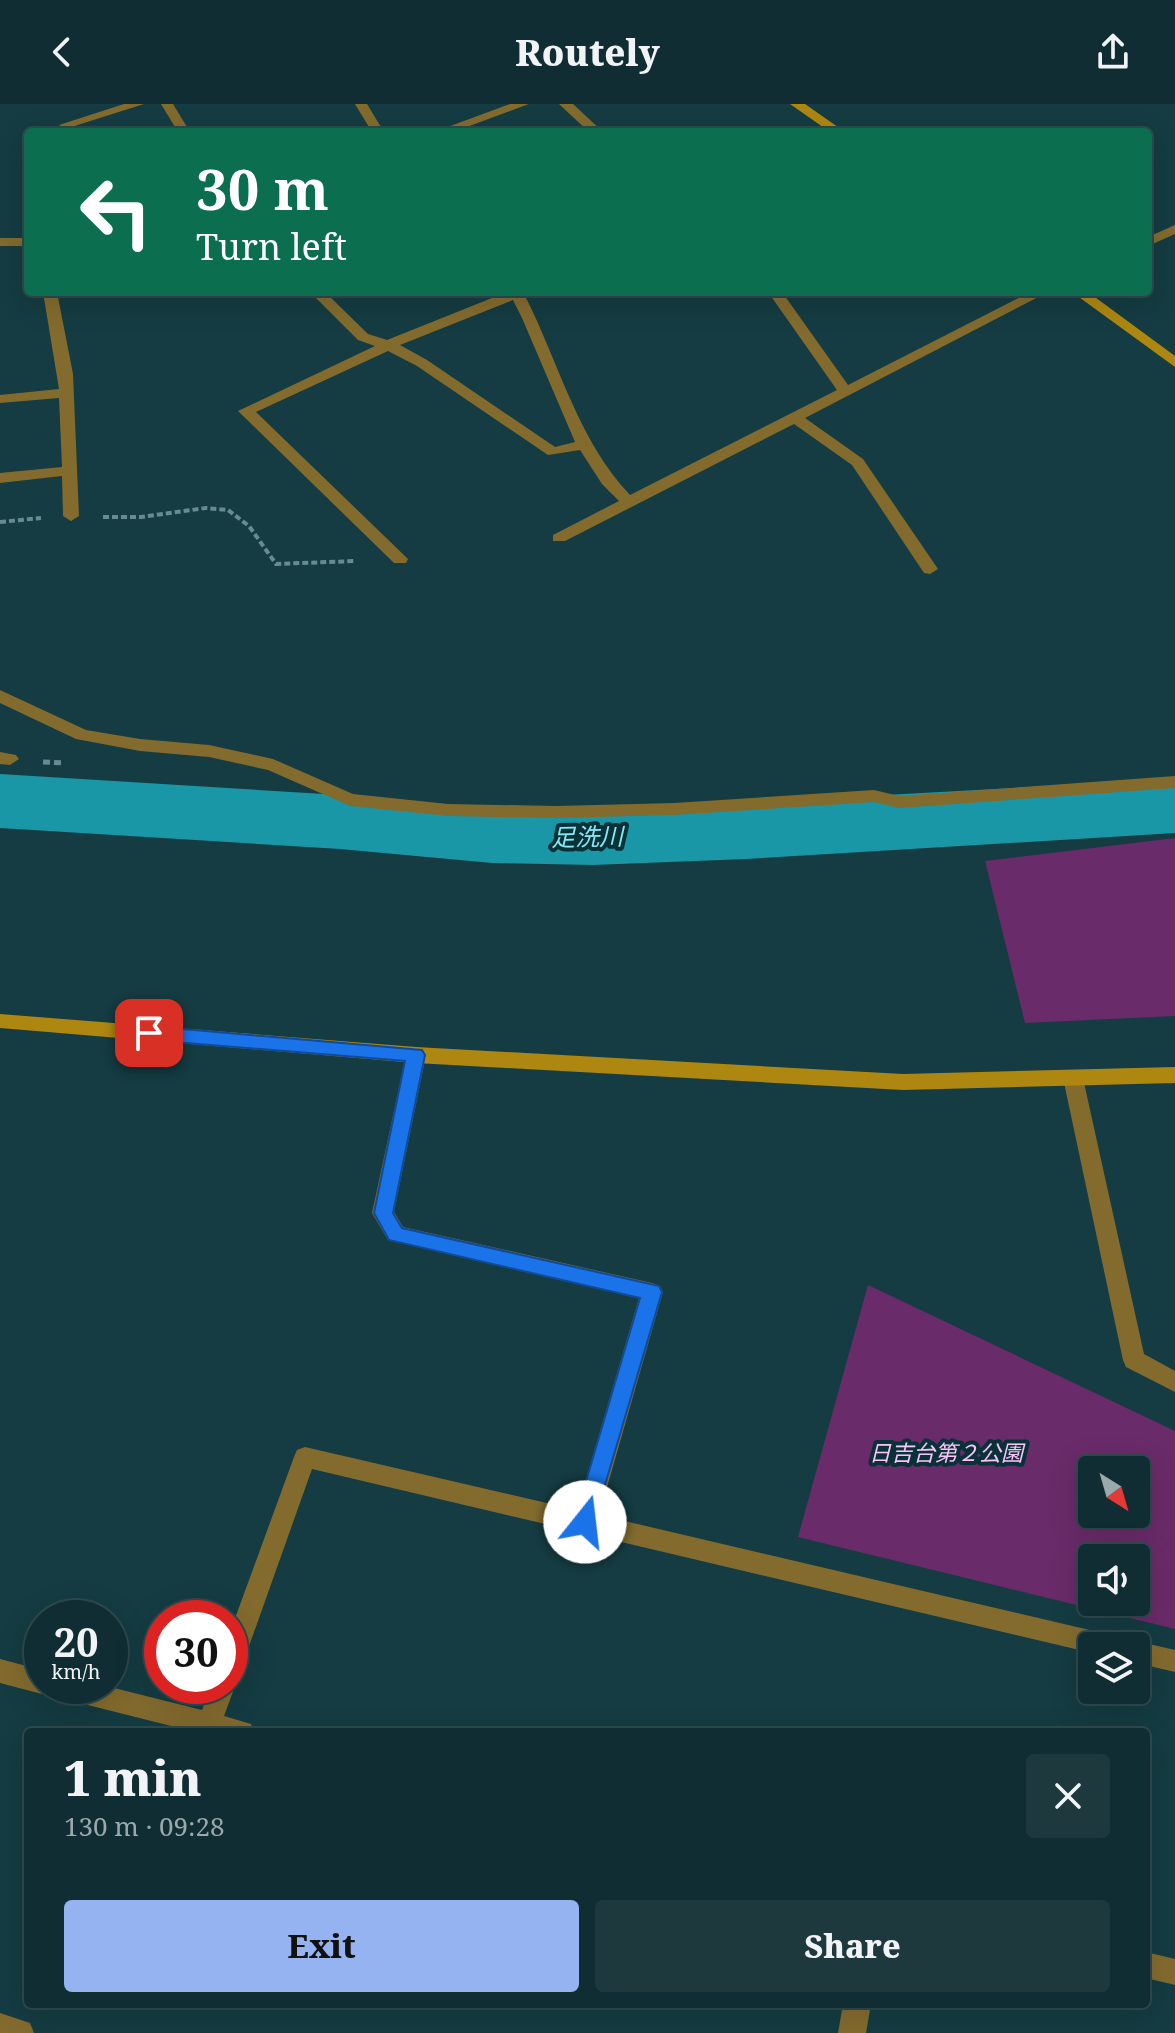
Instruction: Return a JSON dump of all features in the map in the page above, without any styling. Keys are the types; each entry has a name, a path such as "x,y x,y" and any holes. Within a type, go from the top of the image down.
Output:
{"street":[{"path":"65,125 138,104"},
{"path":"167,104 180,128"},
{"path":"361,104 376,128"},
{"path":"452,128 523,104"},
{"path":"565,104 592,128"},
{"path":"796,104 833,128"},
{"path":"1152,240 1175,229"},
{"path":"0,242 24,242"},
{"path":"51,296 67,393 71,516"},
{"path":"321,296 363,337 388,345 422,363 553,452 584,444"},
{"path":"400,559 246,411 388,345 507,296"},
{"path":"519,296 584,444 611,487 628,502"},
{"path":"778,296 844,390"},
{"path":"559,538 1033,296"},
{"path":"1084,296 1175,363"},
{"path":"0,399 67,393"},
{"path":"793,417 858,462 930,569"},
{"path":"0,478 70,471"},
{"path":"0,696 82,735 140,745 209,751 273,765 350,800 448,810 674,809 874,796 899,802 1175,782"},
{"path":"0,1021 416,1055 903,1082 1175,1075"},
{"path":"416,1055 383,1213 396,1234 652,1292 585,1522"},
{"path":"1073,1078 1134,1360 1175,1382"},
{"path":"248,1616 305,1457 1078,1638"},
{"path":"1150,1655 1175,1661"},
{"path":"0,1671 24,1677"},
{"path":"128,1703 227,1728"},
{"path":"209,1723 216,1704"},
{"path":"1150,1966 1175,1972"},
{"path":"852,2033 856,2008"},
{"path":"0,2027 20,2033"}],"path":[{"path":"0,522 71,516 132,517 176,510 216,509 236,513 251,527 276,564 400,559"}],"green space":[{"path":"1175,838 1175,1016 1025,1023 985,861"},
{"name":"日吉台第２公園","path":"868,1285 1175,1431 1175,1629 1122,1616 1150,1616 1150,1544 1078,1544 1078,1605 798,1537"}],"waterway":[{"name":"足洗川","path":"0,801 340,822 492,836 593,838 746,832 1175,806"}],"route":[{"path":"149,1033 416,1055 383,1213 396,1234 652,1292 585,1522"}]}
